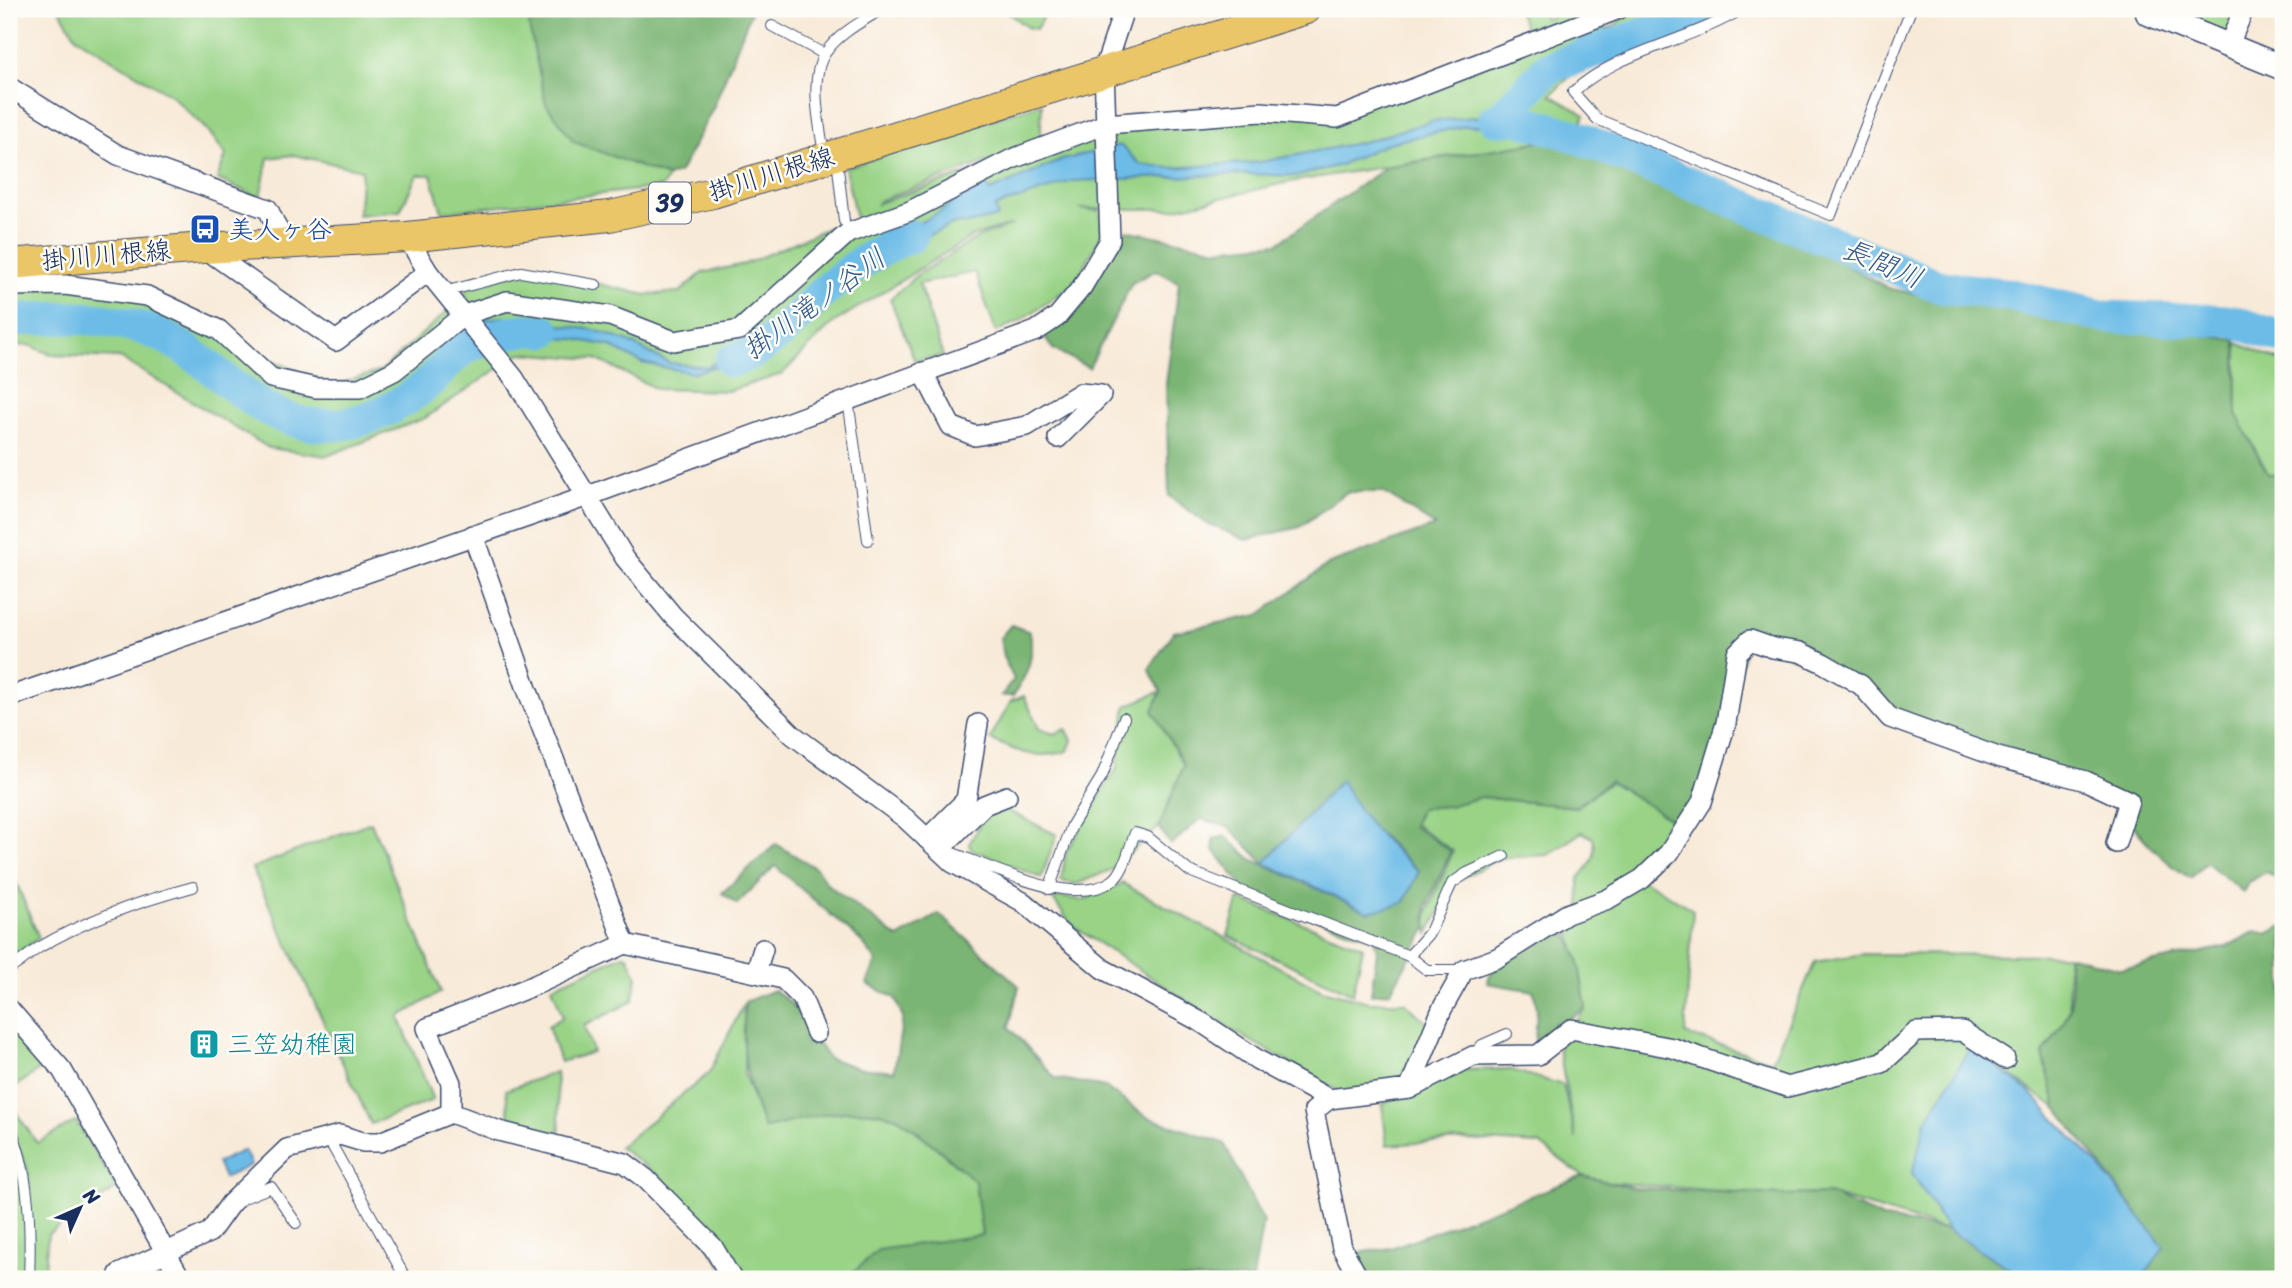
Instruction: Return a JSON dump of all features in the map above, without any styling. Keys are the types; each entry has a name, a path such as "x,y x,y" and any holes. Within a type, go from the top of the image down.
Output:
{"main road":[{"name":"掛川川根線","path":"9,264 203,247 407,237 610,216 713,193 1306,9"}],"street":[{"path":"9,697 588,496 1036,331 1057,317 1082,287 1110,240 1104,70 1124,9"},
{"path":"9,286 65,285 147,296 219,330 271,378 316,387 360,388 382,377 468,320 507,301 610,316 674,341 740,330 848,233 910,211 1012,159 1106,124 1261,112 1337,118 1619,9"},
{"path":"2228,47 2244,9"},
{"path":"2145,10 2283,68"},
{"path":"10,91 118,155 268,209 284,242"},
{"path":"407,237 428,272 514,378 625,558 673,616 793,735 905,818 965,871 1023,902 1102,969 1201,1022 1329,1099"},
{"path":"203,247 336,341 428,272"},
{"path":"923,372 951,426 975,436 1027,426 1080,393 1101,395 1058,438"},
{"path":"473,535 527,689 625,944"},
{"path":"1409,1089 1442,1009 1464,970 1497,958 1567,914 1608,899 1642,879 1669,853 1702,802 1726,723 1737,653 1750,640 1773,648 1800,652 1838,671 1861,685 1891,718 1998,757 2086,781 2129,801 2116,843"},
{"path":"934,844 966,800 978,724"},
{"path":"934,844 984,805 1007,796"},
{"path":"451,1113 450,1083 427,1028 535,985 625,944 783,979 802,998 816,1033"},
{"path":"756,972 763,949"},
{"path":"9,1009 62,1070 181,1279"},
{"path":"1359,1279 1342,1248 1314,1111 1329,1099 1409,1089 1473,1056 1538,1055 1571,1029 1673,1048 1787,1087 1882,1063 1916,1032 1962,1031 2006,1059"},
{"path":"119,1274 210,1232 230,1204 287,1149 340,1135 363,1142 380,1142 451,1113 499,1130 625,1163 645,1178 713,1247 732,1279"}],"lane":[{"path":"844,221 816,93 824,54 839,37 883,9"},
{"path":"1742,9 1713,27 1594,73 1573,92 1597,119 1831,215 1911,9"},
{"path":"772,26 824,54"},
{"path":"444,292 521,272 596,285"},
{"path":"848,400 868,540"},
{"path":"1049,889 1072,825 1102,776 1124,718"},
{"path":"934,844 1049,889 1079,890 1111,882 1120,872 1135,833 1148,837 1189,871 1409,956 1427,970 1464,970"},
{"path":"1409,956 1430,932 1452,883 1504,856"},
{"path":"9,969 40,948 87,924 153,898 193,887"},
{"path":"1473,1056 1482,1045 1507,1034"},
{"path":"9,1125 18,1144 30,1236 29,1279"},
{"path":"328,1138 405,1279"},
{"path":"230,1204 271,1187 296,1223"}],"green space":[{"path":"59,9 535,9 530,26 546,103 574,142 668,177 662,187 442,212 431,175 417,175 400,211 358,215 362,170 294,155 268,158 260,198 217,179 226,155 209,132 172,96 76,37"},
{"path":"535,9 752,9 714,106 680,172 668,177 574,142 546,104 529,26"},
{"path":"1003,9 1045,9 1046,12 1036,29 1027,27"},
{"path":"1517,9 1540,9 1545,19 1571,9 1745,9 1655,45 1600,61 1576,73 1551,95 1585,115 1575,136 1289,182 1173,209 1080,209 1100,211 1102,234 1075,283 1020,321 996,332 975,272 919,284 943,356 915,361 890,299 917,275 977,238 1012,225 973,236 833,323 782,374 728,391 657,389 596,359 521,353 425,418 327,456 269,448 120,358 52,355 29,345 9,346 9,276 59,274 87,283 173,301 261,356 333,385 381,371 454,305 468,305 464,289 531,268 646,295 680,292 702,273 745,264 844,221 857,224 845,168 1042,103 1040,149 1194,115 1343,108 1530,41 1612,27 1629,14 1599,25 1531,39","holes":["1027,154 876,205 880,200 986,162"]},
{"path":"2159,9 2245,9 2234,41"},
{"path":"1575,136 1722,198 1888,288 1956,303 2033,311 2095,326 2167,330 2236,340 2237,415 2268,474 2283,474 2283,882 2266,872 2248,883 2243,892 2206,862 2191,878 2166,860 2133,825 2128,815 2128,801 1890,718 1861,685 1748,639 1709,778 1683,827 1610,781 1576,807 1481,797 1449,806 1421,808 1413,826 1451,851 1426,907 1427,928 1390,992 1371,994 1377,951 1374,939 1251,897 1214,850 1213,839 1225,836 1251,859 1368,912 1404,902 1419,871 1362,818 1341,781 1264,863 1229,827 1201,819 1170,845 1159,827 1184,765 1153,711 1161,691 1149,669 1174,632 1259,615 1327,565 1435,526 1383,492 1347,492 1300,527 1246,540 1206,523 1169,496 1166,384 1179,283 1156,270 1132,283 1089,368 1053,349 1042,333 1082,292 1126,230 1218,249 1278,243 1386,167"},
{"path":"2237,343 2283,362 2283,474 2268,474 2237,415"},
{"path":"1011,625 1030,632 1031,658 1013,696 1001,696 1014,679 1003,657 1000,638"},
{"path":"1161,691 1153,711 1184,765 1159,827 1113,869 1077,884 1061,881 1066,852 1117,768 1126,706"},
{"path":"1024,696 1039,729 1054,734 1066,729 1072,740 1068,751 1046,755 1028,754 990,739 1011,701"},
{"path":"1611,782 1681,826 1642,879 1693,910 1685,1034 1772,1061 1815,962 1863,954 2067,955 2070,1014 2043,1054 2057,1108 1971,1048 1912,1173 1948,1230 1828,1194 1779,1195 1603,1182 1583,1176 1539,1144 1463,1140 1387,1145 1382,1104 1459,1070 1508,1069 1563,1085 1576,1139 1558,1046 1586,1008 1567,914 1580,909 1579,878 1592,860 1595,850 1593,838 1582,832 1548,855 1500,858 1456,881 1428,934 1427,913 1453,851 1414,824 1421,808 1444,806 1481,797 1576,807"},
{"path":"1004,809 1057,835 1041,878 971,849 969,844 986,814"},
{"path":"371,822 441,992 399,1017 433,1100 371,1124 252,868"},
{"path":"776,844 817,869 827,884 898,938 939,914 1019,986 1009,1027 1055,1078 1105,1087 1147,1117 1224,1143 1263,1221 1253,1279 846,1279 878,1250 982,1235 975,1181 903,1121 880,1113 863,1111 829,1114 764,1129 746,1067 745,1002 774,990 791,1003 828,1058 858,1068 894,1071 903,1018 895,998 867,984 876,961 861,941 775,866 737,904 722,893"},
{"path":"9,865 39,938 9,959"},
{"path":"1122,883 1322,990 1369,1002 1405,1002 1435,1031 1409,1089 1345,1095 1232,1030 1071,925 1051,896 1083,900"},
{"path":"1239,899 1363,947 1353,994 1228,936"},
{"path":"1564,926 1578,958 1586,1008 1535,1041 1537,1009 1534,991 1487,983 1497,958"},
{"path":"2283,926 2283,1279 2142,1279 2163,1247 2057,1108 2043,1054 2070,1008 2071,987 2067,955 2121,969 2226,947 2256,931 2267,934"},
{"path":"623,955 628,956 637,977 633,1001 584,1026 593,1052 560,1062 548,1026 563,1017 552,987"},
{"path":"745,1002 744,1074 764,1128 813,1116 846,1112 863,1111 896,1117 923,1136 975,1181 982,1235 873,1255 845,1279 731,1279 663,1179 619,1147 709,1073"},
{"path":"9,1029 42,1068 9,1091"},
{"path":"556,1072 560,1131 547,1133 510,1126 506,1090"},
{"path":"9,1102 37,1143 76,1121 117,1188 48,1234 44,1279 9,1279 9,1132 26,1171 30,1214 28,1170 9,1125"},
{"path":"1583,1176 1635,1188 1779,1195 1828,1194 1885,1219 1948,1230 2026,1279 1359,1279 1349,1254 1391,1248"}],"water":[{"path":"1516,113 1551,125 1465,126 1388,143 1340,165 1298,176 1247,174 1072,181 995,207 998,217 968,224 957,223 875,258 863,252 883,239 937,214 984,181 990,191 1062,160 1120,145 1140,164 1171,168 1260,162 1363,142 1432,121"},
{"path":"830,287 752,356 693,373 642,363 610,346 574,339 518,337 505,342 486,319 504,317 595,330 629,342 669,363 708,367 767,335 805,303"},
{"path":"1341,780 1375,830 1419,871 1404,903 1368,912 1264,863"},
{"path":"1971,1047 2030,1092 2098,1165 2164,1247 2142,1279 2026,1279 1948,1230 1912,1173 1926,1121"},
{"path":"244,1150 251,1165 224,1178 217,1163"}],"waterway":[{"name":"掛川滝ノ谷川","path":"1500,118 1548,68 1714,9"},
{"name":"長間川","path":"1495,119 1519,119 1575,136 1941,287 2011,295 2106,317 2232,321 2283,338"},
{"name":"掛川滝ノ谷川","path":"731,361 769,342 821,294 853,269 887,247 912,236"},
{"name":"掛川滝ノ谷川","path":"9,320 91,319 150,331 188,351 256,403 295,421 316,425 362,420 390,409 433,379 456,355 475,343 515,331 545,331"}],"place":[{"name":"美人ヶ谷","path":"205,229"},
{"name":"三笠幼稚園","path":"204,1044"}]}
